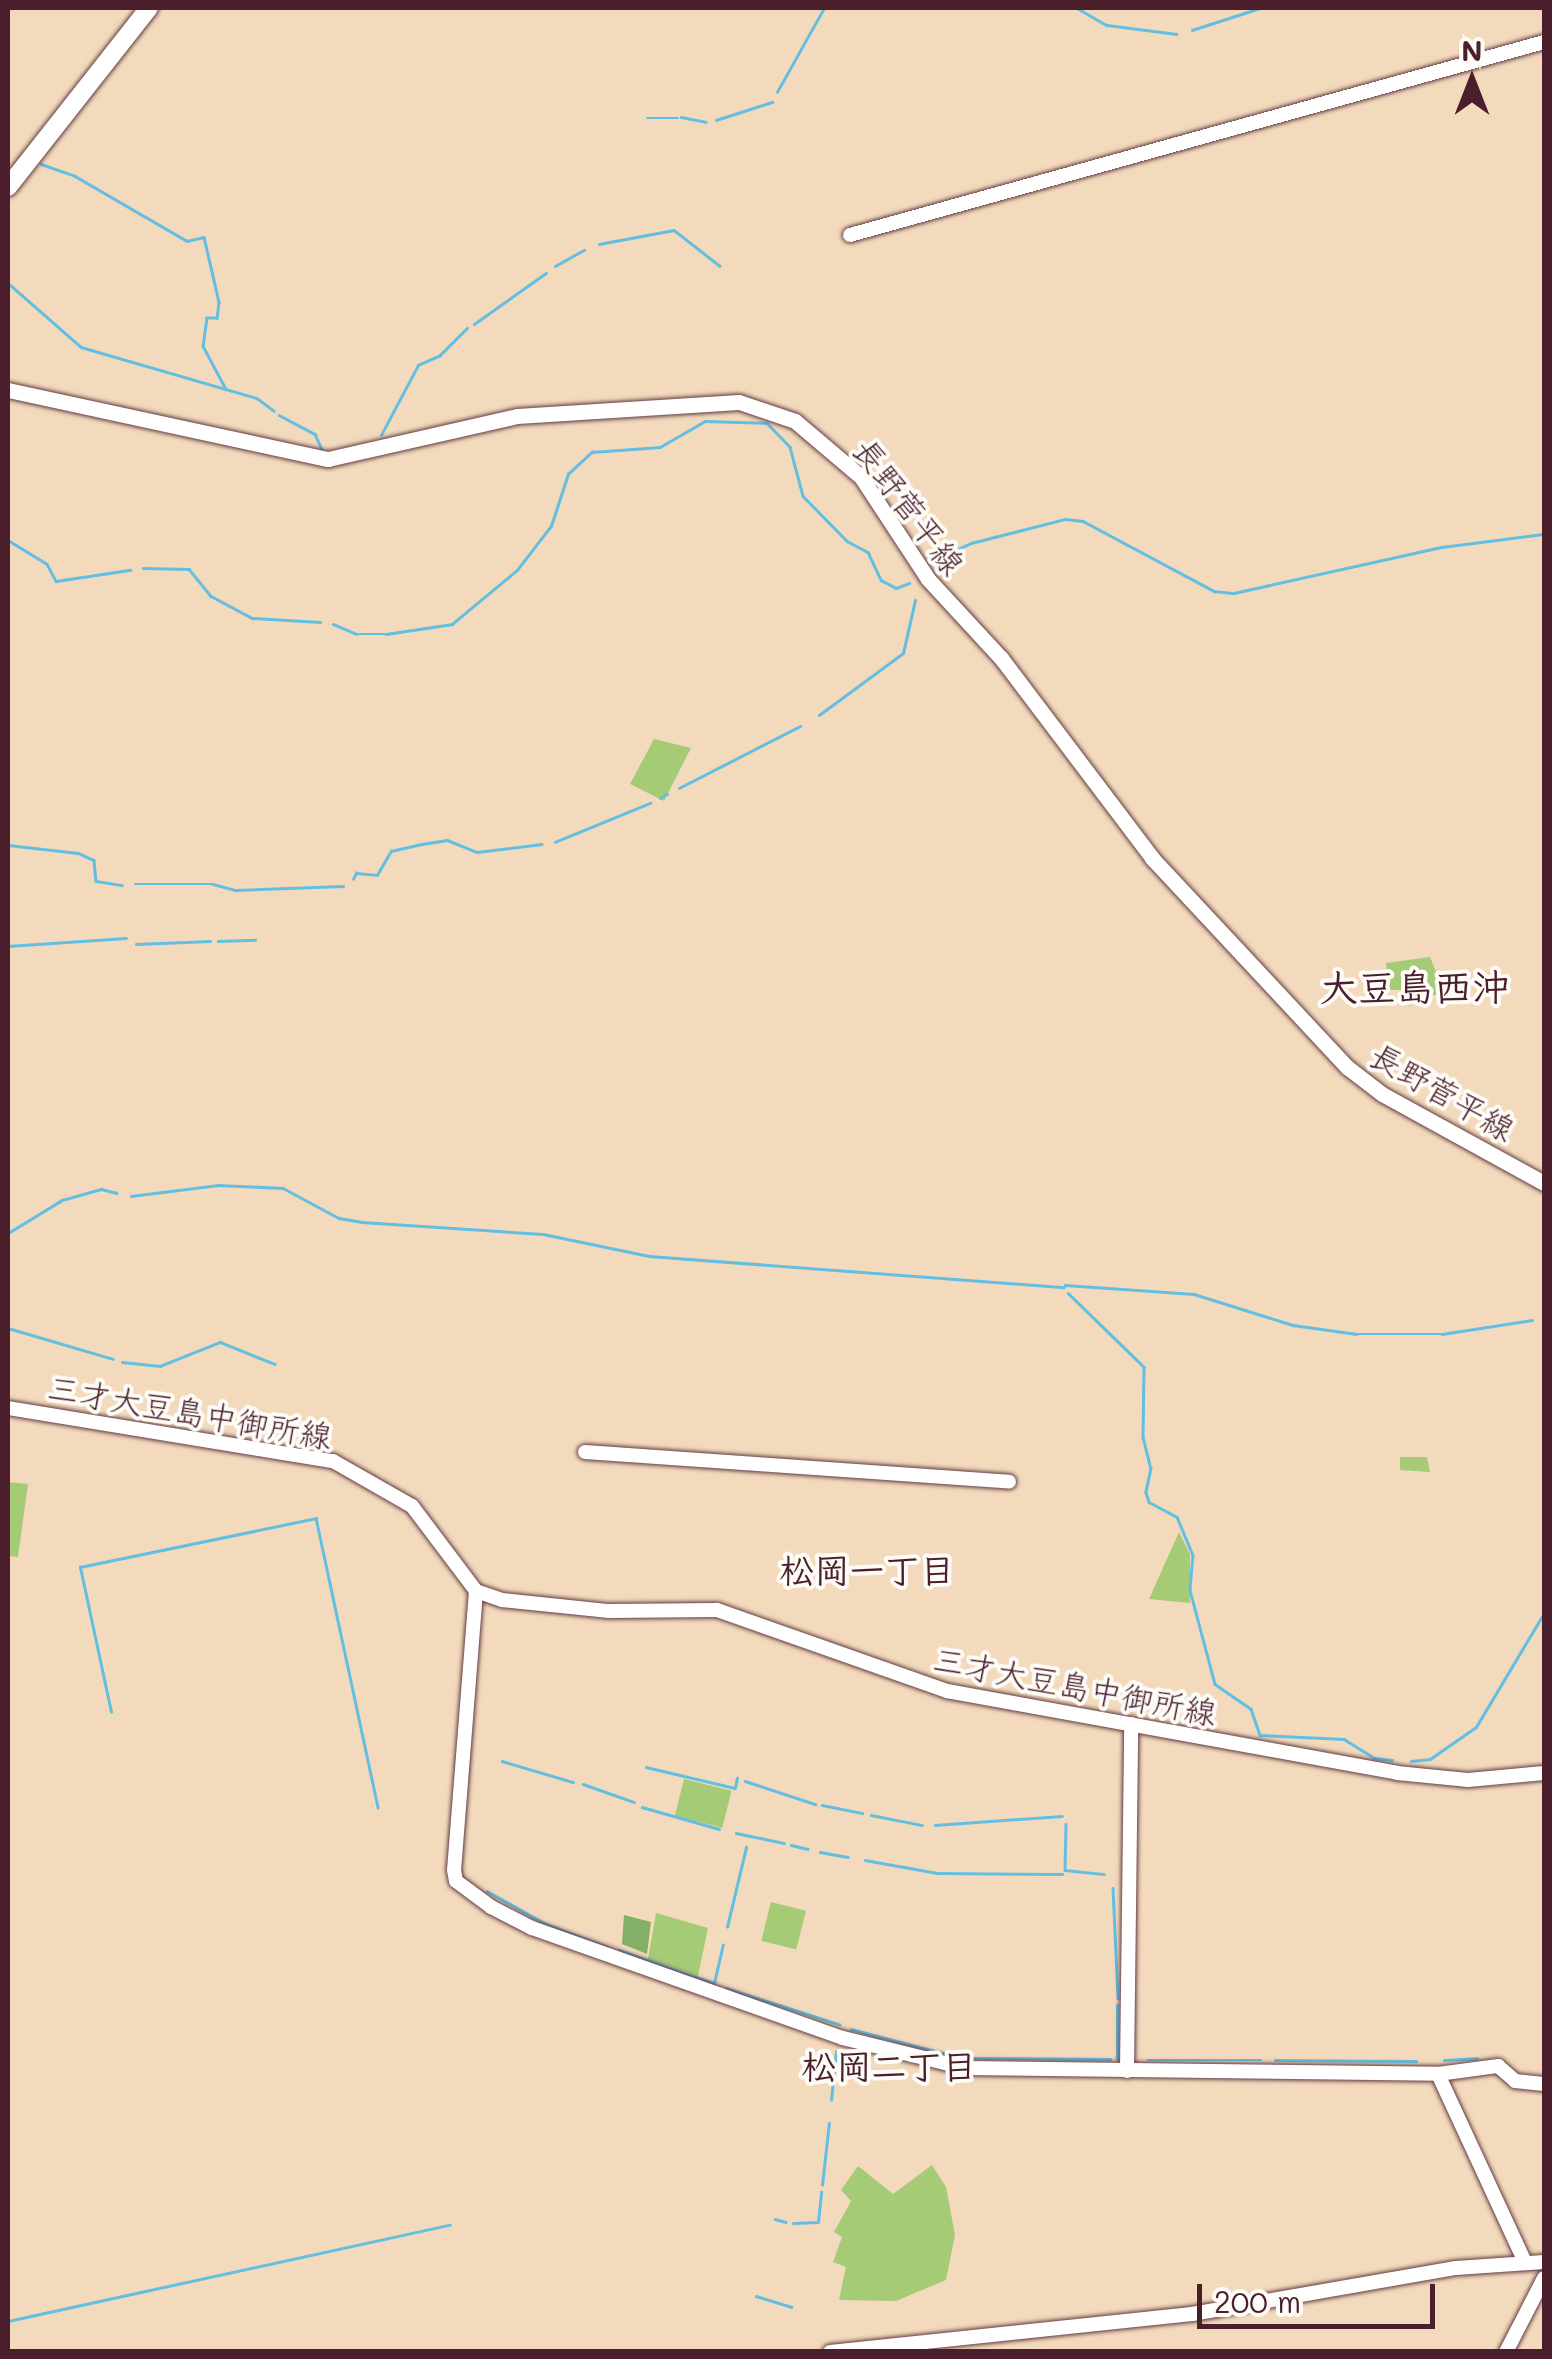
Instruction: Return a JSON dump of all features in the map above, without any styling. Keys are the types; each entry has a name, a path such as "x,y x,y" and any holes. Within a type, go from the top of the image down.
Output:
{"highway":[{"path":"8,187 150,8"}],"main road":[{"name":"長野菅平線","path":"8,390 309,458 379,450 517,416 740,402 795,421 861,476 928,580 1000,658 1152,858 1346,1066 1382,1094 1544,1183"}],"street":[{"path":"850,235 1544,42"},
{"name":"三才大豆島中御所線","path":"8,1408 333,1460 412,1506 476,1592 582,1609 718,1610 947,1692 1443,1779 1544,1774"},
{"path":"585,1452 1010,1482"},
{"path":"476,1592 456,1882 490,1907 568,1943 913,2060 965,2068 1438,2074 1498,2066 1515,2081 1544,2084"},
{"path":"1127,2070 1131,1724"},
{"path":"1438,2074 1525,2262"},
{"path":"830,2352 1192,2314 1544,2262"},
{"path":"1506,2352 1544,2278"}],"green space":[{"path":"654,739 691,748 664,801 630,784"},
{"path":"1430,957 1444,991 1409,1006 1404,990 1388,990 1386,963"},
{"path":"1400,1457 1427,1457 1430,1472 1400,1470"},
{"path":"8,1482 28,1484 18,1557 8,1556"},
{"path":"1179,1532 1190,1554 1190,1603 1149,1599"},
{"path":"684,1779 732,1791 722,1828 675,1816"},
{"path":"771,1902 806,1911 796,1950 761,1941"},
{"path":"656,1913 708,1928 698,1976 648,1959"},
{"path":"624,1915 651,1922 647,1954 622,1944"},
{"path":"932,2165 946,2187 955,2235 946,2280 896,2301 839,2300 846,2267 833,2262 842,2237 834,2232 851,2201 841,2190 858,2166 893,2194"}],"waterway":[{"path":"777,92 824,8"},
{"path":"1077,8 1107,25 1176,34"},
{"path":"1192,30 1260,8"},
{"path":"716,120 772,102"},
{"path":"681,117 706,122"},
{"path":"647,118 678,118"},
{"path":"41,164 75,176 187,241 204,237 219,302 217,318 207,318 203,346 226,389"},
{"path":"599,244 674,230 720,266"},
{"path":"555,266 584,250"},
{"path":"474,324 546,273"},
{"path":"8,283 81,347 257,398 274,411"},
{"path":"381,435 418,365 440,355 467,328"},
{"path":"279,415 315,434 322,450"},
{"path":"333,624 356,634 386,634 452,624 517,570 551,526 568,474 592,452 660,447 705,421 767,423 790,447 803,496 847,541 868,552 881,580 896,588 909,583"},
{"path":"928,563 971,543 1065,519 1083,521 1214,591 1234,593 1442,547 1544,534"},
{"path":"8,540 47,564 56,581 130,570"},
{"path":"143,568 189,569 211,596 252,618 320,622"},
{"path":"819,715 903,653 915,600"},
{"path":"679,788 800,726"},
{"path":"660,798 667,794"},
{"path":"555,842 650,803"},
{"path":"353,879 356,873 377,875 391,851 422,844 447,840 477,852 542,844"},
{"path":"8,845 78,853 94,860 96,881 122,885"},
{"path":"135,884 213,884 236,890 343,886"},
{"path":"8,946 126,938"},
{"path":"218,941 255,940"},
{"path":"136,944 210,941"},
{"path":"131,1196 218,1185 283,1188 339,1218 362,1222 543,1234 649,1256 1064,1287"},
{"path":"8,1233 62,1200 101,1189 117,1193"},
{"path":"1065,1285 1194,1294 1293,1325 1356,1334 1442,1334 1532,1320"},
{"path":"1068,1293 1144,1367 1143,1437 1151,1468 1146,1492 1149,1502 1177,1517 1193,1555 1190,1590 1215,1684 1251,1709 1260,1735 1344,1739 1374,1758 1392,1760"},
{"path":"8,1328 113,1359"},
{"path":"122,1362 160,1366 220,1342 275,1364"},
{"path":"111,1712 80,1567 316,1518 378,1807"},
{"path":"1411,1761 1430,1759 1476,1727 1544,1613"},
{"path":"502,1761 573,1782"},
{"path":"646,1767 735,1788 737,1778"},
{"path":"745,1781 815,1804"},
{"path":"583,1784 634,1802"},
{"path":"822,1805 862,1813"},
{"path":"642,1807 719,1829"},
{"path":"871,1815 922,1825"},
{"path":"935,1825 1062,1816"},
{"path":"1066,1824 1065,1870 1104,1874"},
{"path":"736,1833 784,1843"},
{"path":"791,1845 808,1849"},
{"path":"727,1927 746,1847"},
{"path":"820,1852 848,1857"},
{"path":"865,1860 937,1873 1062,1874"},
{"path":"1113,1888 1118,1998"},
{"path":"487,1891 546,1924 608,1947"},
{"path":"619,1950 714,1983 723,1945"},
{"path":"726,1988 839,2024"},
{"path":"1117,2005 1117,2059"},
{"path":"851,2029 958,2057"},
{"path":"831,2100 836,2052"},
{"path":"974,2058 1110,2059"},
{"path":"1444,2060 1477,2058"},
{"path":"1148,2060 1261,2060"},
{"path":"1275,2060 1416,2061"},
{"path":"822,2185 829,2123"},
{"path":"793,2223 818,2222 821,2192"},
{"path":"775,2219 786,2222"},
{"path":"8,2321 450,2225"},
{"path":"756,2296 791,2307"}],"district":[{"name":"大豆島西沖","path":"1415,987"},
{"name":"松岡一丁目","path":"867,1569"},
{"name":"松岡二丁目","path":"889,2065"}]}
